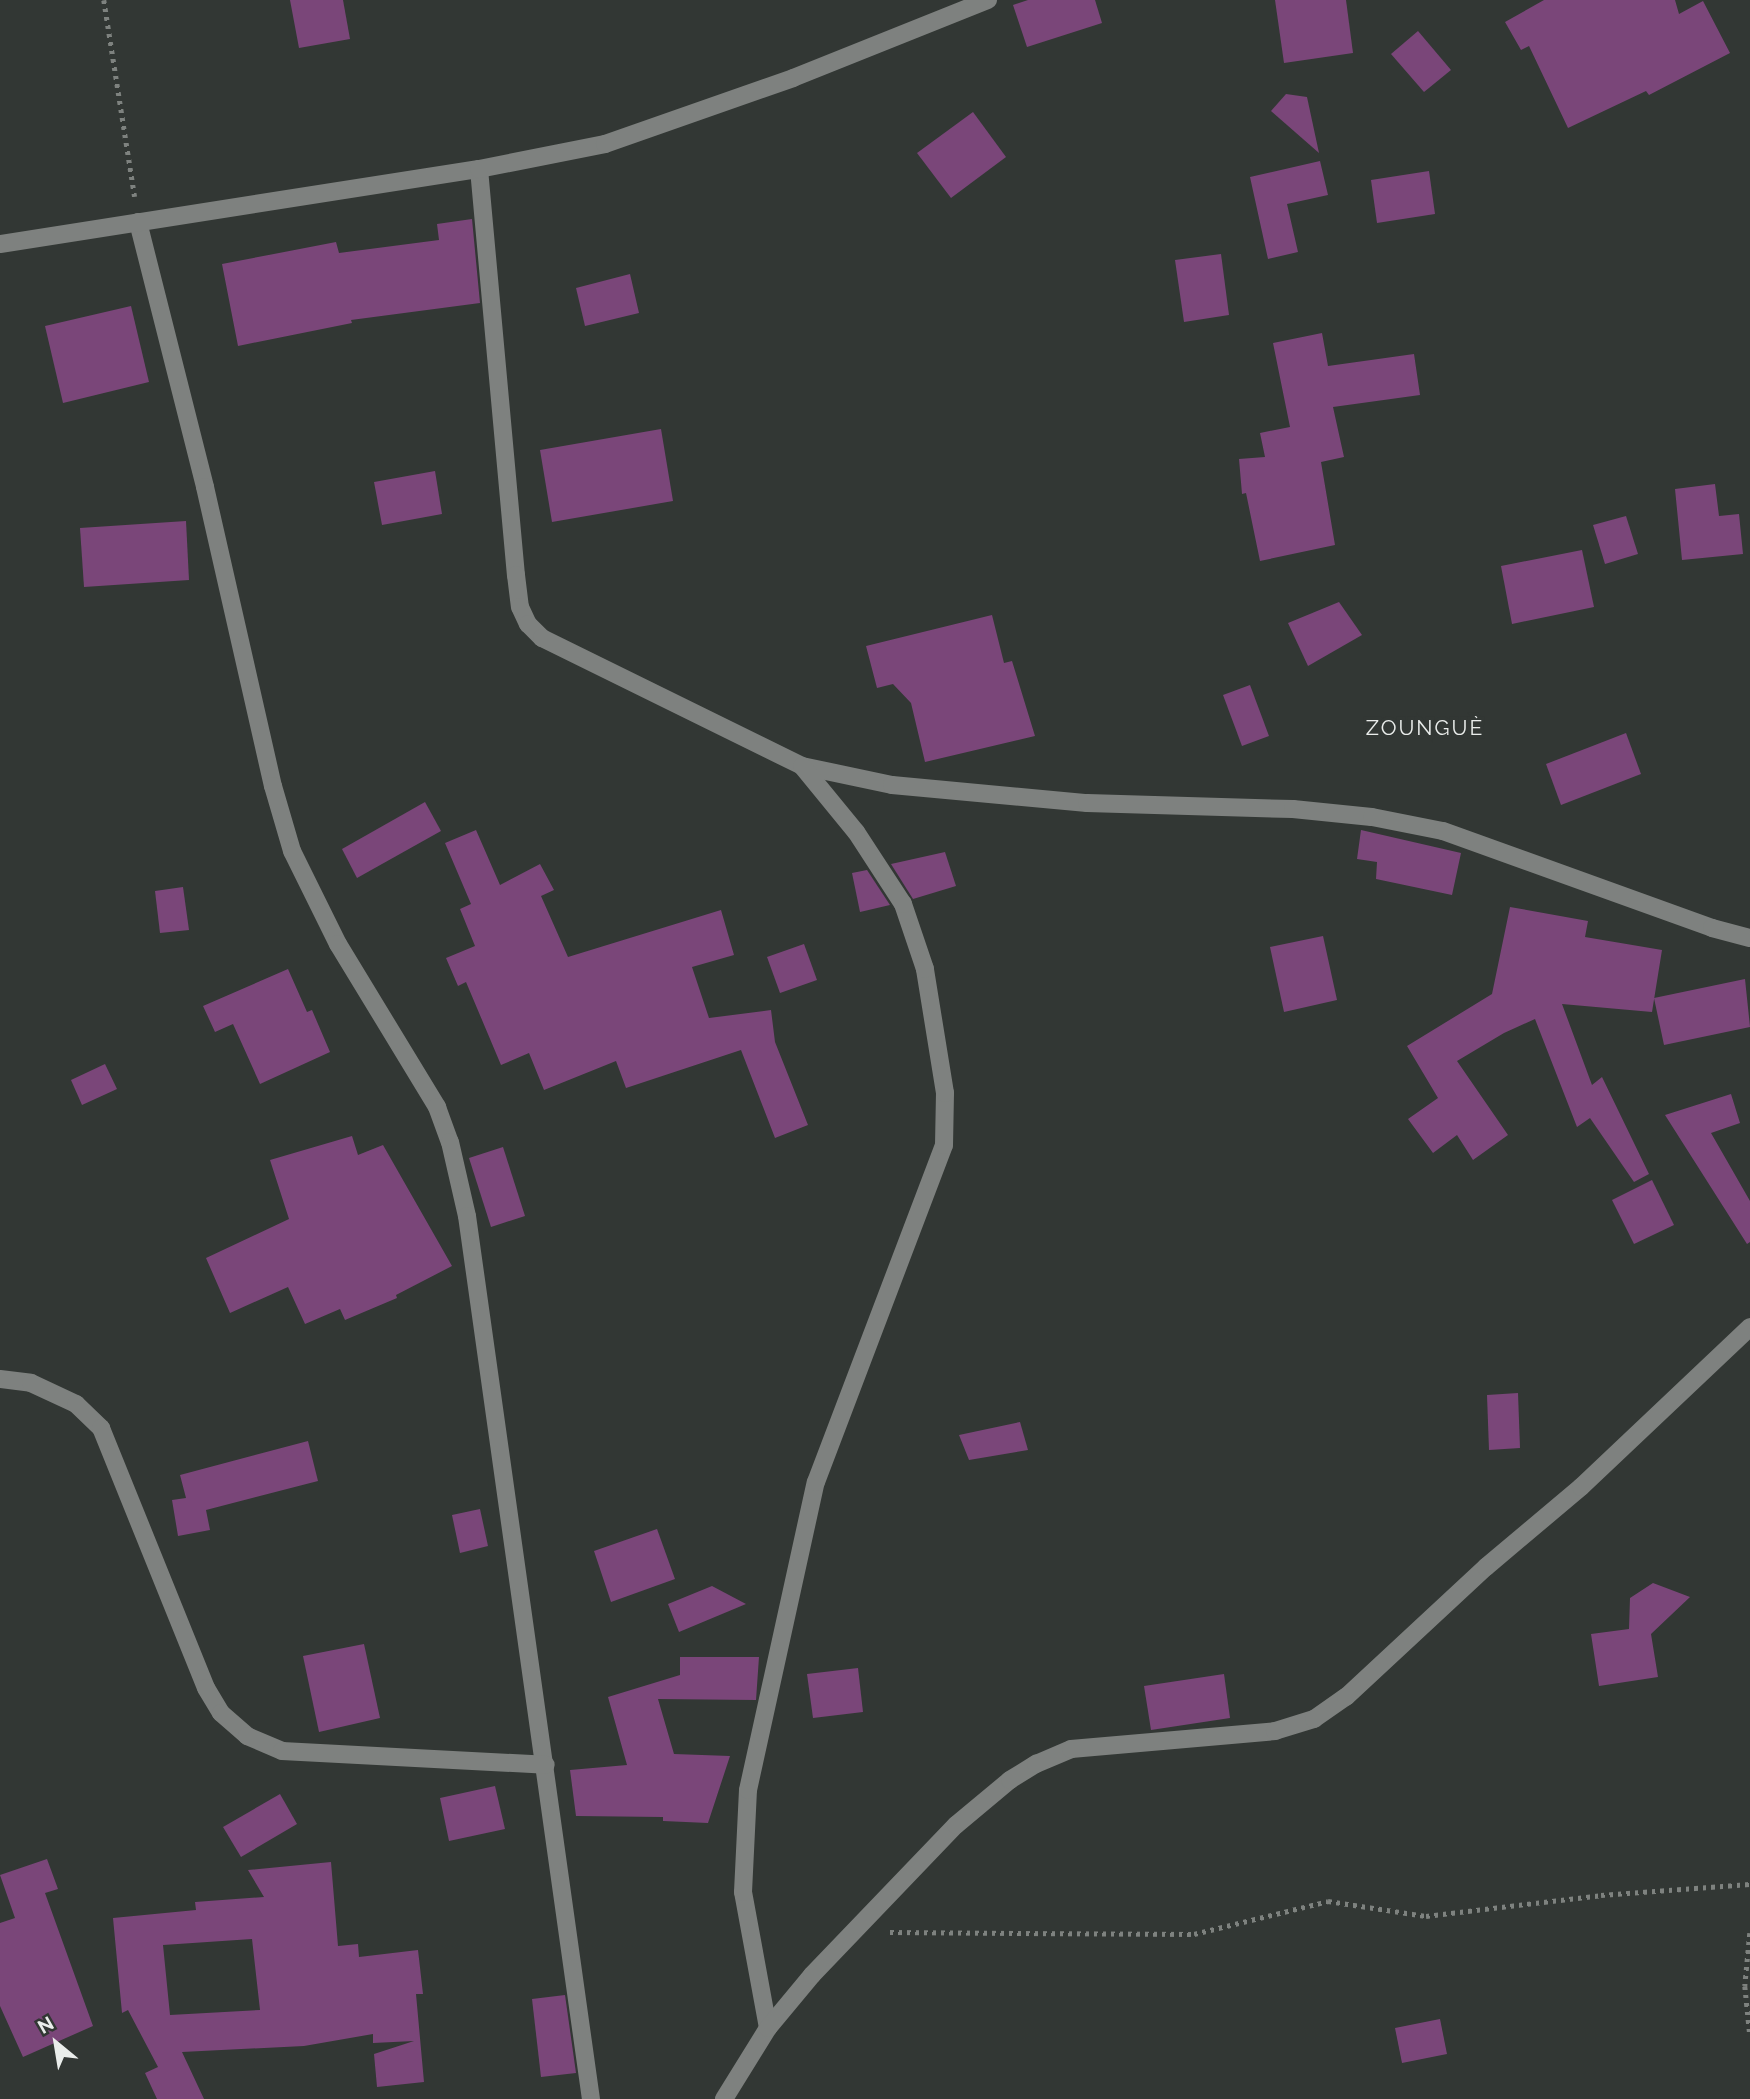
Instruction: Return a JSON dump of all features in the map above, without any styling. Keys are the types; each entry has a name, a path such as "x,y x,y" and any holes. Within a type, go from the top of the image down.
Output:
{"street":[{"path":"0,244 479,169 605,144 793,78 988,0"},
{"path":"479,169 520,607 528,624 542,638 802,766 892,785 1059,801 1293,809 1372,817 1443,831 1712,929 1750,938"},
{"path":"138,222 201,474 273,786 292,851 338,944 437,1107 450,1142 467,1216 591,2099"},
{"path":"768,2028 743,1892 748,1790 817,1482 944,1145 945,1093 925,969 903,904 856,832 802,766"},
{"path":"724,2099 768,2028 854,1931 956,1825 1010,1780 1036,1764 1071,1749 1275,1731 1314,1719 1346,1697 1486,1567 1581,1487 1750,1327"},
{"path":"0,1379 32,1383 76,1404 101,1428 206,1688 222,1713 247,1736 282,1751 546,1765"}],"path":[{"path":"104,0 138,222"},
{"path":"854,1931 1194,1934 1328,1901 1426,1916 1601,1895 1750,1884"},
{"path":"1750,1933 1745,1986 1750,2035"}],"building":[{"path":"290,0 343,0 350,39 299,48"},
{"path":"1028,0 1095,0 1102,23 1027,47 1013,5"},
{"path":"1275,0 1346,0 1353,53 1284,63"},
{"path":"1544,0 1675,0 1679,14 1703,1 1730,53 1649,95 1646,91 1568,128 1529,46 1521,50 1505,22"},
{"path":"1418,31 1451,70 1424,92 1391,54"},
{"path":"1286,94 1307,97 1319,153 1271,111"},
{"path":"973,112 1006,157 951,198 917,153"},
{"path":"1320,161 1328,195 1287,204 1298,252 1268,259 1250,177"},
{"path":"1429,171 1435,214 1377,223 1371,180"},
{"path":"472,219 480,303 351,320 352,323 238,346 222,264 336,242 339,253 439,240 437,224"},
{"path":"1221,254 1229,315 1184,322 1175,260"},
{"path":"630,274 639,313 585,326 576,288"},
{"path":"131,306 149,382 63,403 45,326"},
{"path":"1322,333 1328,366 1414,354 1420,395 1333,407 1344,457 1321,462 1335,545 1260,561 1246,493 1242,494 1239,459 1265,457 1260,433 1290,427 1273,343"},
{"path":"661,429 673,501 552,522 540,450"},
{"path":"435,471 442,514 382,525 374,482"},
{"path":"1715,484 1719,516 1739,514 1743,554 1682,560 1675,489"},
{"path":"1626,516 1638,554 1605,564 1593,525"},
{"path":"186,521 189,580 84,587 80,528"},
{"path":"1582,550 1594,607 1512,624 1501,566"},
{"path":"1339,602 1362,635 1308,666 1288,623"},
{"path":"992,615 1004,663 1012,661 1035,736 925,762 911,703 893,684 877,688 866,646"},
{"path":"1250,685 1269,736 1242,746 1223,695"},
{"path":"1626,733 1641,774 1561,805 1546,764"},
{"path":"425,802 441,831 357,878 342,849"},
{"path":"476,830 500,885 540,864 554,890 541,896 568,957 721,910 734,955 692,967 709,1018 771,1010 775,1042 808,1125 775,1138 741,1050 626,1088 616,1061 544,1090 529,1053 501,1065 466,982 458,986 446,958 475,946 460,909 471,904 445,843"},
{"path":"1361,830 1461,853 1452,895 1376,879 1377,862 1357,859"},
{"path":"945,852 956,886 913,899 891,864"},
{"path":"867,870 890,905 860,912 852,873"},
{"path":"183,887 189,930 160,933 155,891"},
{"path":"1510,907 1588,921 1585,937 1662,950 1652,1012 1562,1004 1592,1085 1602,1077 1649,1174 1634,1182 1590,1118 1577,1127 1535,1019 1504,1033 1457,1061 1508,1135 1473,1160 1457,1135 1433,1153 1408,1119 1438,1098 1407,1046 1492,994"},
{"path":"1323,936 1337,1000 1284,1012 1270,947"},
{"path":"804,944 817,980 780,993 767,957"},
{"path":"288,969 307,1012 312,1010 330,1052 260,1084 233,1024 215,1032 203,1006"},
{"path":"1745,979 1750,1027 1664,1045 1654,998"},
{"path":"105,1064 117,1089 82,1105 71,1080"},
{"path":"1731,1094 1740,1123 1711,1133 1750,1201 1750,1242 1747,1244 1665,1115"},
{"path":"352,1136 358,1155 383,1145 452,1266 396,1295 397,1298 345,1320 340,1309 305,1324 288,1287 230,1313 206,1258 289,1219 270,1160"},
{"path":"503,1147 525,1216 491,1227 469,1158"},
{"path":"1652,1180 1674,1225 1634,1244 1612,1200"},
{"path":"1518,1393 1520,1448 1489,1450 1487,1395"},
{"path":"1020,1422 1028,1450 969,1460 959,1435"},
{"path":"308,1441 318,1481 206,1510 210,1530 178,1536 172,1500 186,1498 180,1475"},
{"path":"480,1509 488,1546 460,1553 452,1515"},
{"path":"657,1529 675,1579 611,1602 594,1551"},
{"path":"1653,1583 1690,1597 1651,1634 1658,1677 1599,1686 1591,1634 1629,1629 1630,1598"},
{"path":"712,1586 746,1604 679,1632 668,1604"},
{"path":"364,1644 380,1718 319,1732 303,1656"},
{"path":"680,1657 759,1657 756,1700 658,1699 674,1754 730,1756 708,1823 663,1821 663,1817 576,1816 570,1770 627,1765 608,1697 680,1675"},
{"path":"858,1668 863,1712 813,1718 807,1674"},
{"path":"1224,1674 1230,1718 1151,1730 1144,1686"},
{"path":"495,1786 505,1829 449,1841 440,1798"},
{"path":"280,1794 297,1824 241,1857 223,1827"},
{"path":"47,1859 58,1889 45,1893 93,2026 23,2057 0,2006 0,1923 15,1918 0,1875"},
{"path":"331,1862 338,1946 358,1944 359,1957 418,1950 423,1994 416,1994 424,2082 377,2087 374,2054 414,2041 373,2043 373,2034 304,2046 182,2052 204,2099 157,2099 145,2073 158,2067 128,2010 122,2013 113,1918 196,1910 195,1902 264,1897 248,1870","holes":["252,1939 260,2010 170,2015 163,1945"]},
{"path":"565,1995 576,2073 541,2077 532,1999"},
{"path":"1440,2019 1447,2054 1402,2063 1395,2028"}],"district":[{"name":"ZOUNGUÈ","path":"1425,728"}]}
